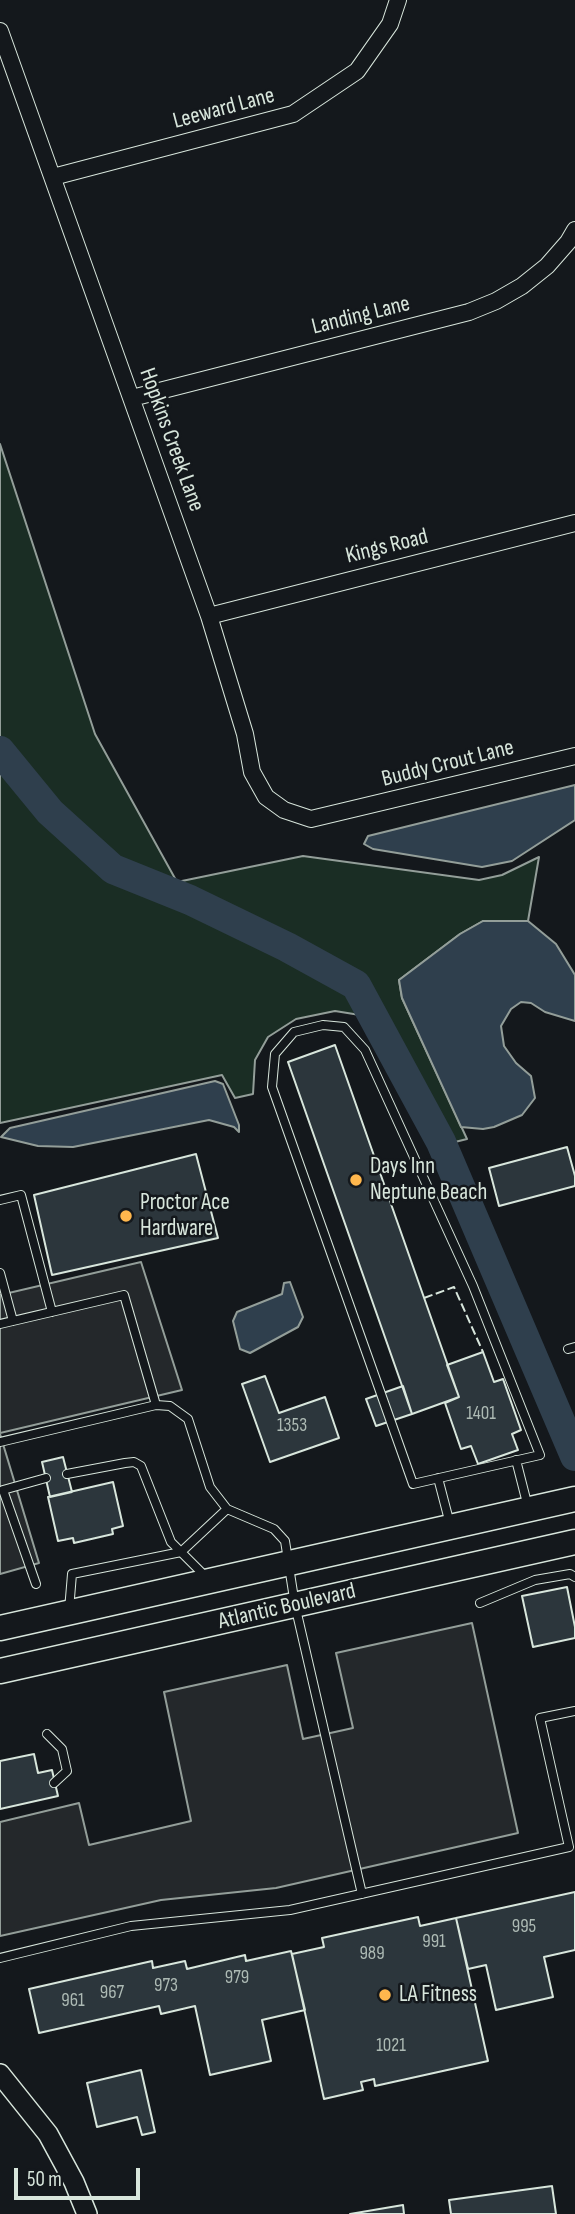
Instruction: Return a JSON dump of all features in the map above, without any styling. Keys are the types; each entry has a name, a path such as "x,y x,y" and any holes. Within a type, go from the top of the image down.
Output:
{"highway":[{"name":"Atlantic Boulevard","path":"0,1628 575,1499"},
{"name":"Atlantic Boulevard","path":"0,1671 575,1542"}],"street":[{"name":"Leeward Lane","path":"54,177 293,114 357,71 390,24 398,0"},
{"name":"Hopkins Creek Lane","path":"0,32 209,616 244,734 252,772 266,797 284,810 311,819 333,816"},
{"name":"Landing Lane","path":"132,398 469,313 522,286 547,265 575,230"},
{"name":"Kings Road","path":"209,616 575,523"},
{"name":"Buddy Crout Lane","path":"333,816 575,757"},
{"path":"0,2074 48,2134 75,2182 87,2214"}],"lane":[{"path":"323,1026 344,1027 365,1050 473,1286 540,1455 438,1478 413,1484 272,1087 275,1054 294,1032 323,1026"},
{"path":"0,1200 21,1195 52,1312"},
{"path":"0,1273 13,1321"},
{"path":"0,1324 124,1295 156,1405"},
{"path":"0,1442 156,1405 170,1406 188,1419 210,1487 227,1508 274,1529 285,1541 295,1605 362,1894"},
{"path":"516,1460 529,1509"},
{"path":"67,1474 134,1462 141,1466 166,1534 211,1581"},
{"path":"36,1584 3,1490 46,1478"},
{"path":"438,1478 451,1527"},
{"path":"68,1613 72,1574 181,1552 227,1508"},
{"path":"480,1604 535,1580 570,1574 575,1577"},
{"path":"0,1958 131,1926 290,1910 569,1847 540,1718 575,1711"},
{"path":"47,1734 62,1749 66,1770 54,1783"}],"green space":[{"path":"0,444 95,734 177,882 303,856 479,880 502,875 539,857 528,921 483,921 460,934 399,980 402,998 467,1139 435,1147 366,1016 335,1011 296,1019 268,1037 255,1060 253,1094 235,1098 222,1075 0,1123"}],"shaded area":[{"path":"141,1262 182,1390 0,1433 0,1295"},
{"path":"0,1434 39,1563 0,1574"},
{"path":"472,1623 518,1833 276,1888 161,1900 0,1936 0,1822 79,1803 89,1845 191,1821 164,1692 287,1665 303,1739 353,1728 336,1653"}],"water":[{"path":"575,785 575,820 512,861 482,867 373,849 364,844 368,836"},
{"path":"483,921 528,921 556,944 575,975 575,1021 545,1012 531,1003 521,1002 511,1009 501,1026 504,1046 516,1063 531,1076 535,1098 522,1115 483,1129 461,1127 402,998 399,980 460,934"},
{"path":"215,1081 223,1084 239,1125 239,1132 234,1127 209,1120 73,1147 38,1146 1,1137 10,1128"},
{"path":"290,1282 303,1317 298,1327 250,1353 240,1349 233,1321 237,1312 282,1294 284,1283"}],"building":[{"name":"Days Inn Neptune Beach","path":"335,1045 459,1397 412,1414 288,1062"},
{"path":"567,1147 575,1186 499,1206 489,1168"},
{"name":"Proctor Ace Hardware","path":"196,1154 218,1238 52,1275 34,1195"},
{"path":"483,1352 494,1382 503,1379 521,1430 512,1434 518,1450 478,1464 471,1446 461,1449 445,1403 459,1397 447,1365"},
{"path":"265,1376 279,1413 325,1397 339,1438 270,1462 242,1384"},
{"path":"403,1386 412,1414 376,1426 366,1399"},
{"path":"63,1457 72,1492 50,1497 42,1462"},
{"path":"113,1482 123,1526 112,1529 113,1534 74,1543 73,1538 58,1541 48,1497"},
{"path":"567,1587 575,1638 533,1647 522,1596"},
{"path":"34,1754 38,1773 52,1770 58,1796 0,1809 0,1761"},
{"path":"575,1892 575,1950 544,1957 553,1997 496,2010 486,1965 468,1969 456,1918"},
{"path":"418,1917 420,1926 456,1918 488,2061 375,2086 374,2079 361,2082 363,2090 324,2099 292,1954 324,1947 322,1938"},
{"path":"291,1951 305,2010 262,2020 271,2061 210,2075 195,2006 161,2014 159,2006 39,2033 29,1989 152,1961 153,1968 185,1961 187,1969 245,1955 246,1961"},
{"path":"141,2070 155,2132 142,2135 137,2117 97,2127 87,2083"},
{"path":"552,2186 556,2214 451,2214 449,2200"},
{"path":"403,2205 404,2214 350,2214"}],"waterway":[{"path":"0,751 50,812 113,869 190,900 287,947 356,985 441,1142 575,1456"}],"fence":[{"path":"424,1298 454,1287 483,1352"}],"place":[{"name":"Days Inn Neptune Beach","path":"356,1180"},
{"name":"Proctor Ace Hardware","path":"126,1216"},
{"name":"LA Fitness","path":"385,1995"}]}
